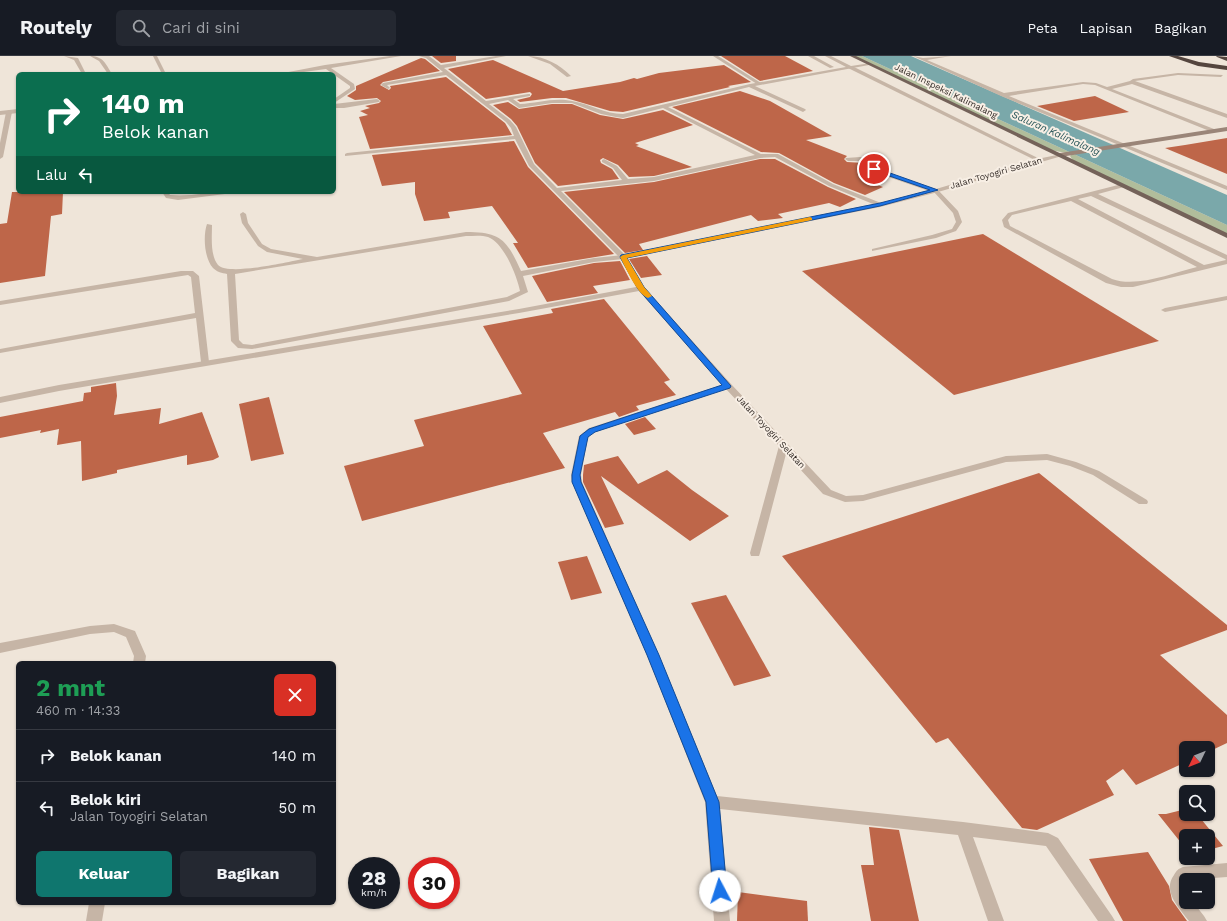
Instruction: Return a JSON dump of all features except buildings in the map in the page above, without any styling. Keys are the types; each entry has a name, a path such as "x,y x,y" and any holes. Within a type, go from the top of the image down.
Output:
{"highway":[{"path":"1172,56 1198,64 1227,68"},
{"path":"1190,56 1227,68"},
{"path":"1217,58 1227,59"},
{"path":"1217,58 1227,64"}],"main road":[{"name":"Jalan Inspeksi Kalimalang","path":"852,56 1227,236"}],"street":[{"path":"66,56 76,59 83,72"},
{"path":"92,56 101,60 109,72"},
{"path":"155,56 163,72"},
{"path":"350,56 356,62"},
{"path":"291,72 399,56"},
{"path":"421,56 427,57 508,121 514,128 517,137 532,165 555,190 623,257"},
{"path":"440,67 504,56"},
{"path":"530,56 552,64 569,76"},
{"path":"715,56 759,83"},
{"path":"810,56 832,67"},
{"path":"828,56 1039,160"},
{"path":"815,59 834,56"},
{"path":"915,56 1004,95 1227,188"},
{"path":"923,59 949,56"},
{"path":"510,99 519,106 551,102 572,102 584,105 612,117 623,116 759,83 869,64"},
{"path":"325,66 334,72"},
{"path":"388,88 383,84 448,73"},
{"path":"336,74 352,85 353,88 336,100"},
{"path":"1108,88 1132,82 1133,80 1178,74 1221,76"},
{"path":"1132,82 1227,116"},
{"path":"1004,95 1082,83 1096,84 1212,130"},
{"path":"750,85 803,110"},
{"path":"486,103 528,95"},
{"path":"336,106 378,101"},
{"path":"663,106 760,156"},
{"path":"0,113 16,111"},
{"path":"0,156 9,112"},
{"name":"Jalan Toyogiri Selatan","path":"1143,502 1096,473 1073,464 1047,457 1006,459 863,498 845,499 827,492 728,386 641,288 623,257 880,205 1060,155 1227,128"},
{"path":"347,155 517,137"},
{"path":"1045,149 1062,153 1073,153 1070,156 1074,162"},
{"path":"555,190 654,179 760,156 776,155 830,185 880,205"},
{"path":"848,159 864,159 871,164 874,169 880,172 936,190 956,212 959,222 954,230 934,237 874,250"},
{"path":"604,160 616,167 626,181"},
{"path":"1122,186 1010,214 1005,220 1007,227 1109,281 1121,285 1133,286 1227,262"},
{"path":"166,194 168,197 178,198 209,194"},
{"path":"1088,194 1227,258"},
{"path":"1071,198 1204,268"},
{"path":"243,214 245,223 260,245 269,251 317,259"},
{"path":"209,225 209,254 216,267 221,271 231,273 466,234 484,234 492,236 499,241 519,274 524,292 517,296 252,347 241,346 235,341 231,273"},
{"path":"519,274 594,260 623,257"},
{"path":"0,303 180,273 190,273 195,276 205,362"},
{"path":"0,400 205,362 490,316 641,288"},
{"path":"1165,310 1227,298"},
{"path":"0,351 199,315"},
{"path":"722,921 712,802 653,655 577,482 576,475 584,436 592,430 728,386"},
{"path":"755,553 784,445"},
{"path":"0,648 90,630 114,628 131,634 140,656 139,661"},
{"path":"712,802 963,829 1048,840 1053,843 1107,921"},
{"path":"963,829 996,921"},
{"path":"1199,921 1179,896 1176,884 1182,874 1227,870"},
{"path":"94,921 97,905"}],"green space":[{"path":"852,56 862,56 1227,225 1227,236 1074,162 1070,156 1072,154 1045,149"}],"water":[{"name":"Saluran Kalimalang","path":"862,56 911,56 1227,195 1227,225"}],"slow traffic":[{"path":"648,296 641,288 623,257 810,219"}],"route":[{"path":"720,891 712,802 653,655 577,482 576,475 584,436 592,430 728,386 641,288 623,257 880,205 936,190 874,169"}]}
